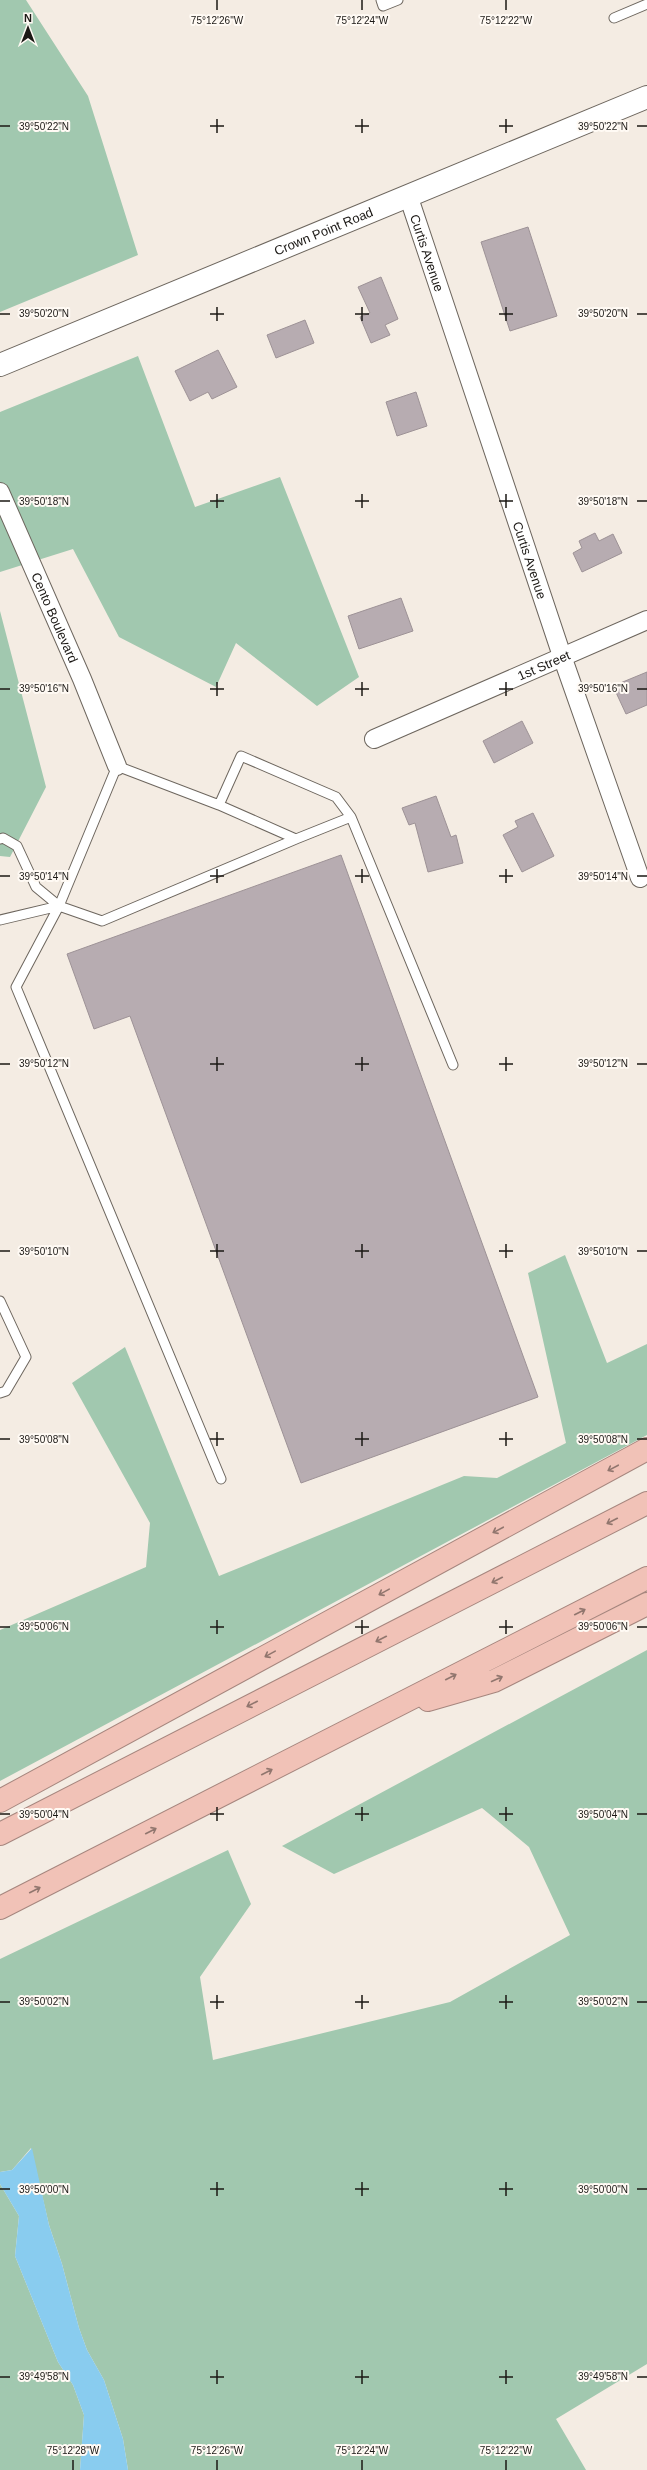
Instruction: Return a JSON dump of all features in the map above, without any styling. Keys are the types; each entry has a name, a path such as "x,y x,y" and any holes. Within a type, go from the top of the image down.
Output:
{"highway":[{"path":"0,1801 647,1450"},
{"path":"0,1834 647,1503"},
{"path":"0,1908 647,1578"},
{"path":"379,1714 494,1681 647,1604"}],"main road":[{"name":"Crown Point Road","path":"0,365 647,97"}],"street":[{"name":"Curtis Avenue","path":"408,195 562,656 640,878"},
{"name":"Cento Boulevard","path":"0,492 82,679 117,766"},
{"name":"1st Street","path":"374,739 647,620"}],"lane":[{"path":"381,0 383,6 398,0"},
{"path":"614,18 647,4"},
{"path":"219,805 241,756 336,797 351,817 453,1065"},
{"path":"221,1479 16,987 59,906 117,766 219,805 296,839"},
{"path":"0,839 3,838 17,846 36,887 59,906 102,921 351,817"},
{"path":"0,920 59,906"},
{"path":"0,1301 26,1357 6,1391 0,1394"}],"green space":[{"path":"0,0 26,0 88,96 138,255 0,312"},
{"path":"138,356 195,507 280,477 359,677 317,706 236,643 216,687 119,637 73,549 0,572 0,412"},
{"path":"0,611 46,787 10,857 0,856"},
{"path":"565,1255 607,1363 647,1344 647,1435 0,1781 0,1630 146,1567 150,1523 72,1383 125,1347 219,1576 464,1476 497,1478 566,1443 528,1273"},
{"path":"647,1650 647,2364 556,2419 586,2470 128,2470 123,2439 104,2380 87,2350 79,2328 62,2264 49,2225 31,2148 12,2170 0,2172 0,1959 228,1850 251,1904 200,1977 213,2060 450,2002 570,1935 529,1847 482,1808 334,1874 282,1846"},
{"path":"0,2184 19,2216 15,2256 58,2362 73,2385 84,2415 80,2470 0,2470"}],"water":[{"path":"32,2148 49,2225 62,2264 79,2328 87,2350 104,2380 123,2439 128,2470 80,2470 84,2415 73,2385 58,2362 15,2256 19,2216 0,2184 0,2172 12,2170"}],"building":[{"path":"528,227 557,316 510,331 481,242"},
{"path":"381,277 398,319 385,325 390,335 371,343 360,317 370,313 358,287"},
{"path":"305,320 314,343 276,358 267,335"},
{"path":"218,350 237,387 212,399 208,392 190,401 175,371"},
{"path":"416,392 427,426 397,436 386,402"},
{"path":"595,533 599,541 613,534 622,553 582,572 573,553 582,548 579,541"},
{"path":"401,598 413,631 359,649 348,616"},
{"path":"647,672 647,705 626,714 613,686"},
{"path":"522,721 533,743 494,763 483,741"},
{"path":"436,796 451,837 456,835 463,863 428,872 415,823 409,825 402,808"},
{"path":"533,813 554,856 522,872 503,835 518,827 515,821"},
{"path":"341,855 538,1397 301,1483 130,1016 94,1029 67,954"}]}
